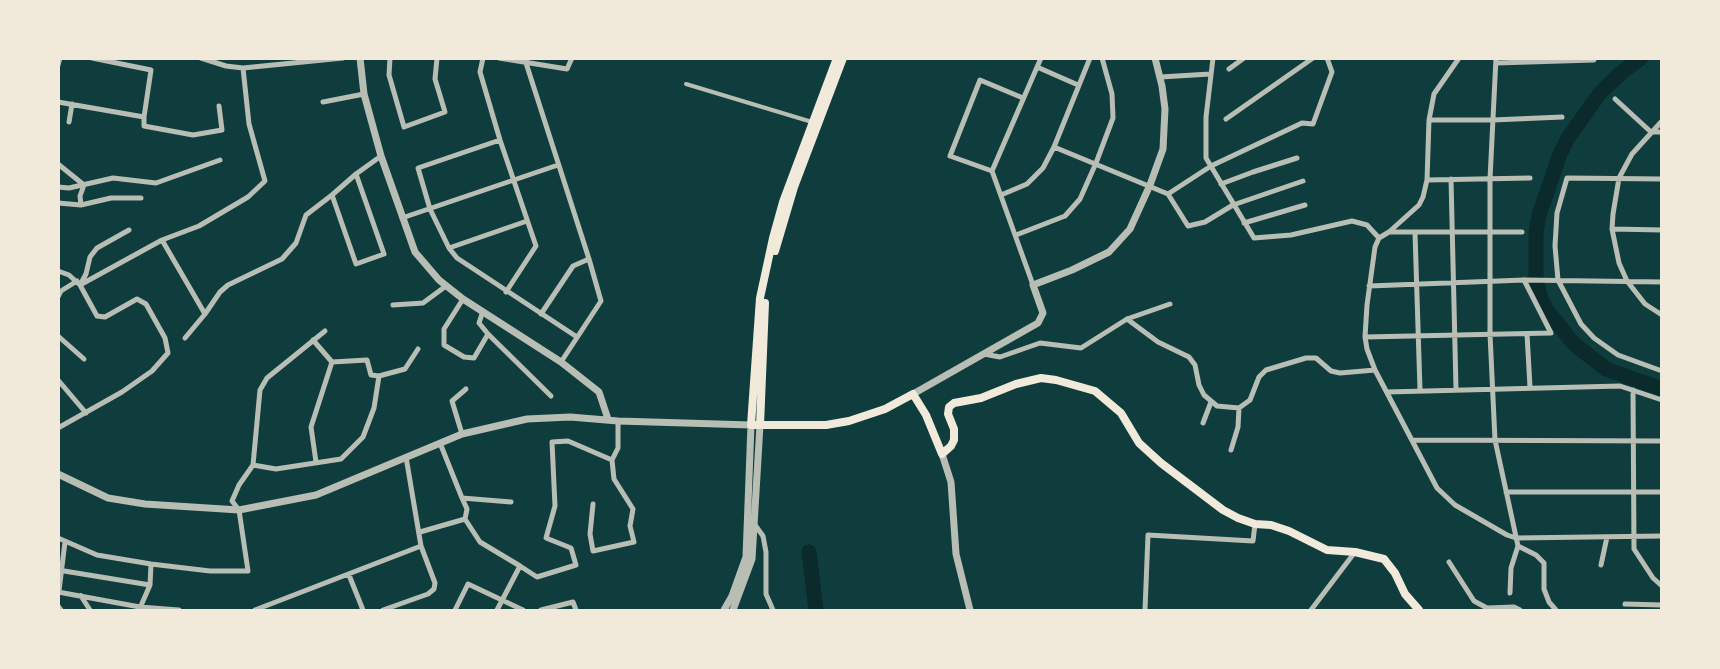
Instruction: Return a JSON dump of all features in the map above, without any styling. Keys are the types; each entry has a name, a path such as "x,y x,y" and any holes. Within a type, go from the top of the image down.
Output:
{"main road":[{"path":"756,425 760,298 773,238 783,202 837,58"},
{"path":"756,425 765,298 776,245 794,187 843,58"},
{"path":"756,425 826,424 849,421 885,409 913,394 926,416 942,454 954,440 954,429 948,414 949,407 954,403 981,398 1033,379 1056,380 1102,395 1121,412 1139,443 1161,463 1223,510 1255,524 1271,525 1289,531 1327,550 1355,552 1384,560 1395,573 1405,594 1419,610"}],"street":[{"path":"58,65 60,58"},
{"path":"92,58 115,60 152,70 144,126 193,135 222,130 219,106"},
{"path":"201,58 226,66 243,68 343,58"},
{"path":"360,58 364,94 381,156 415,252 463,300 561,362 599,392 608,419"},
{"path":"390,58 389,75 404,127 445,112 435,79 437,58"},
{"path":"483,58 480,72 536,246 506,292"},
{"path":"499,58 567,69 572,58"},
{"path":"913,394 1038,322 1043,313 992,171 1041,58"},
{"path":"1001,195 1027,184 1042,168 1054,147 1090,58"},
{"path":"1016,235 1065,216 1080,199 1113,118 1112,94 1102,58"},
{"path":"1033,285 1109,252 1131,228 1163,149 1165,109 1161,77 1155,58"},
{"path":"1213,58 1204,149 1206,158 1254,238 1291,235 1352,220 1367,225 1379,238"},
{"path":"1229,69 1244,58"},
{"path":"1226,119 1313,58"},
{"path":"1168,194 1211,166 1302,123 1313,124 1332,72 1327,58"},
{"path":"1459,58 1434,94 1429,120 1427,180 1419,205 1379,238 1375,247 1365,337 1375,370 1437,488 1455,505 1516,538 1662,536"},
{"path":"1510,593 1511,568 1518,546 1495,440 1490,334 1490,179 1496,61 1594,59"},
{"path":"526,61 601,301 561,362"},
{"path":"1037,67 1078,85"},
{"path":"58,297 61,291 162,240 209,220 248,197 265,180 249,124 243,68"},
{"path":"1161,77 1210,74"},
{"path":"992,171 950,156 981,80 1023,98"},
{"path":"687,84 812,122"},
{"path":"323,102 364,94"},
{"path":"1616,99 1651,132 1662,132"},
{"path":"58,102 144,117"},
{"path":"69,122 72,104"},
{"path":"1429,120 1562,117"},
{"path":"1662,121 1632,154 1619,178 1612,229 1619,263 1627,281 1645,304 1662,315"},
{"path":"500,140 418,168 430,209 449,248 457,258 577,337"},
{"path":"1054,147 1168,194 1188,226 1205,222 1233,205 1303,181"},
{"path":"185,338 220,292 228,285 282,259 296,243 306,215 381,156"},
{"path":"1221,184 1297,159"},
{"path":"58,187 69,188 113,178 156,183 220,160"},
{"path":"58,164 84,185"},
{"path":"402,218 558,165"},
{"path":"332,195 356,264 384,254 356,174"},
{"path":"1427,180 1530,178"},
{"path":"1662,179 1567,178 1557,213 1554,246 1558,280 1581,324 1594,338 1618,355 1662,371"},
{"path":"1451,179 1456,389"},
{"path":"81,205 80,196 84,185"},
{"path":"58,203 81,205 111,198 141,198"},
{"path":"1244,223 1305,205"},
{"path":"449,248 527,221"},
{"path":"1612,229 1662,230"},
{"path":"78,283 86,274 90,257 97,248 129,230"},
{"path":"1389,232 1522,232"},
{"path":"1415,233 1420,390"},
{"path":"162,240 205,314"},
{"path":"541,314 573,266 589,259"},
{"path":"58,271 78,283 98,316 105,317 137,299 146,304 165,338 168,353 152,371 58,428"},
{"path":"1365,337 1551,333 1524,280"},
{"path":"1370,286 1524,280 1662,282"},
{"path":"393,305 423,303 446,285"},
{"path":"463,300 444,329 444,345 464,357 474,358 488,334"},
{"path":"984,354 1000,357 1040,343 1081,348 1127,319 1170,304"},
{"path":"483,311 479,323 551,396"},
{"path":"1127,319 1158,342 1189,357 1195,365 1199,385 1204,395 1217,406 1239,408 1250,400 1259,377 1266,370 1312,357 1317,358 1331,371 1340,374 1375,370"},
{"path":"58,538 97,555 210,571 248,571 239,510 232,501 238,485 253,465 260,390 267,378 325,330"},
{"path":"1527,334 1530,387"},
{"path":"58,336 84,359"},
{"path":"313,340 332,362"},
{"path":"332,362 367,360 371,375 379,376 405,369 418,349"},
{"path":"316,462 311,427 332,362"},
{"path":"253,465 276,469 341,459 363,437 374,408 379,376"},
{"path":"58,380 86,413"},
{"path":"1387,392 1620,386 1662,400"},
{"path":"462,434 452,400 466,389"},
{"path":"1633,390 1634,549 1653,578 1662,586"},
{"path":"1203,423 1211,402"},
{"path":"1231,450 1238,427 1239,408"},
{"path":"58,474 108,498 145,504 239,510 316,495 462,434 527,418 570,417 618,421 756,425"},
{"path":"593,504 590,534 594,551 634,542 630,526 633,509 614,479 612,460 618,448 618,421"},
{"path":"733,610 752,559 755,525 756,425"},
{"path":"724,610 732,596 746,557 756,425"},
{"path":"440,443 466,509 465,519 480,542 537,577 576,565 571,548 546,538 555,506 552,442 568,441 612,460"},
{"path":"1413,441 1662,441"},
{"path":"942,454 951,482 956,554 970,610"},
{"path":"384,610 428,594 434,589 435,583 421,546 406,457"},
{"path":"1506,492 1662,492"},
{"path":"462,498 511,502"},
{"path":"420,532 465,519"},
{"path":"1145,610 1148,535 1253,541 1255,524"},
{"path":"755,525 762,536 766,552 766,594 773,610"},
{"path":"1601,565 1607,537"},
{"path":"65,542 59,591 140,609 179,610"},
{"path":"255,610 421,546"},
{"path":"1518,546 1536,555 1544,563 1544,589 1549,602 1556,610"},
{"path":"1311,610 1355,552"},
{"path":"1449,562 1474,601 1487,608 1514,607 1520,610"},
{"path":"140,609 150,585 151,564"},
{"path":"497,610 520,566"},
{"path":"60,569 150,585"},
{"path":"349,575 363,610"},
{"path":"455,610 468,584 523,610"},
{"path":"81,596 90,610"},
{"path":"541,610 573,602 576,610"},
{"path":"1625,604 1662,605"},
{"path":"58,606 61,610"}],"waterway":[{"path":"1641,58 1600,93 1568,138 1560,154 1539,215 1536,233 1536,279 1546,309 1573,343 1606,369 1662,389"},
{"path":"809,552 816,610"}]}
